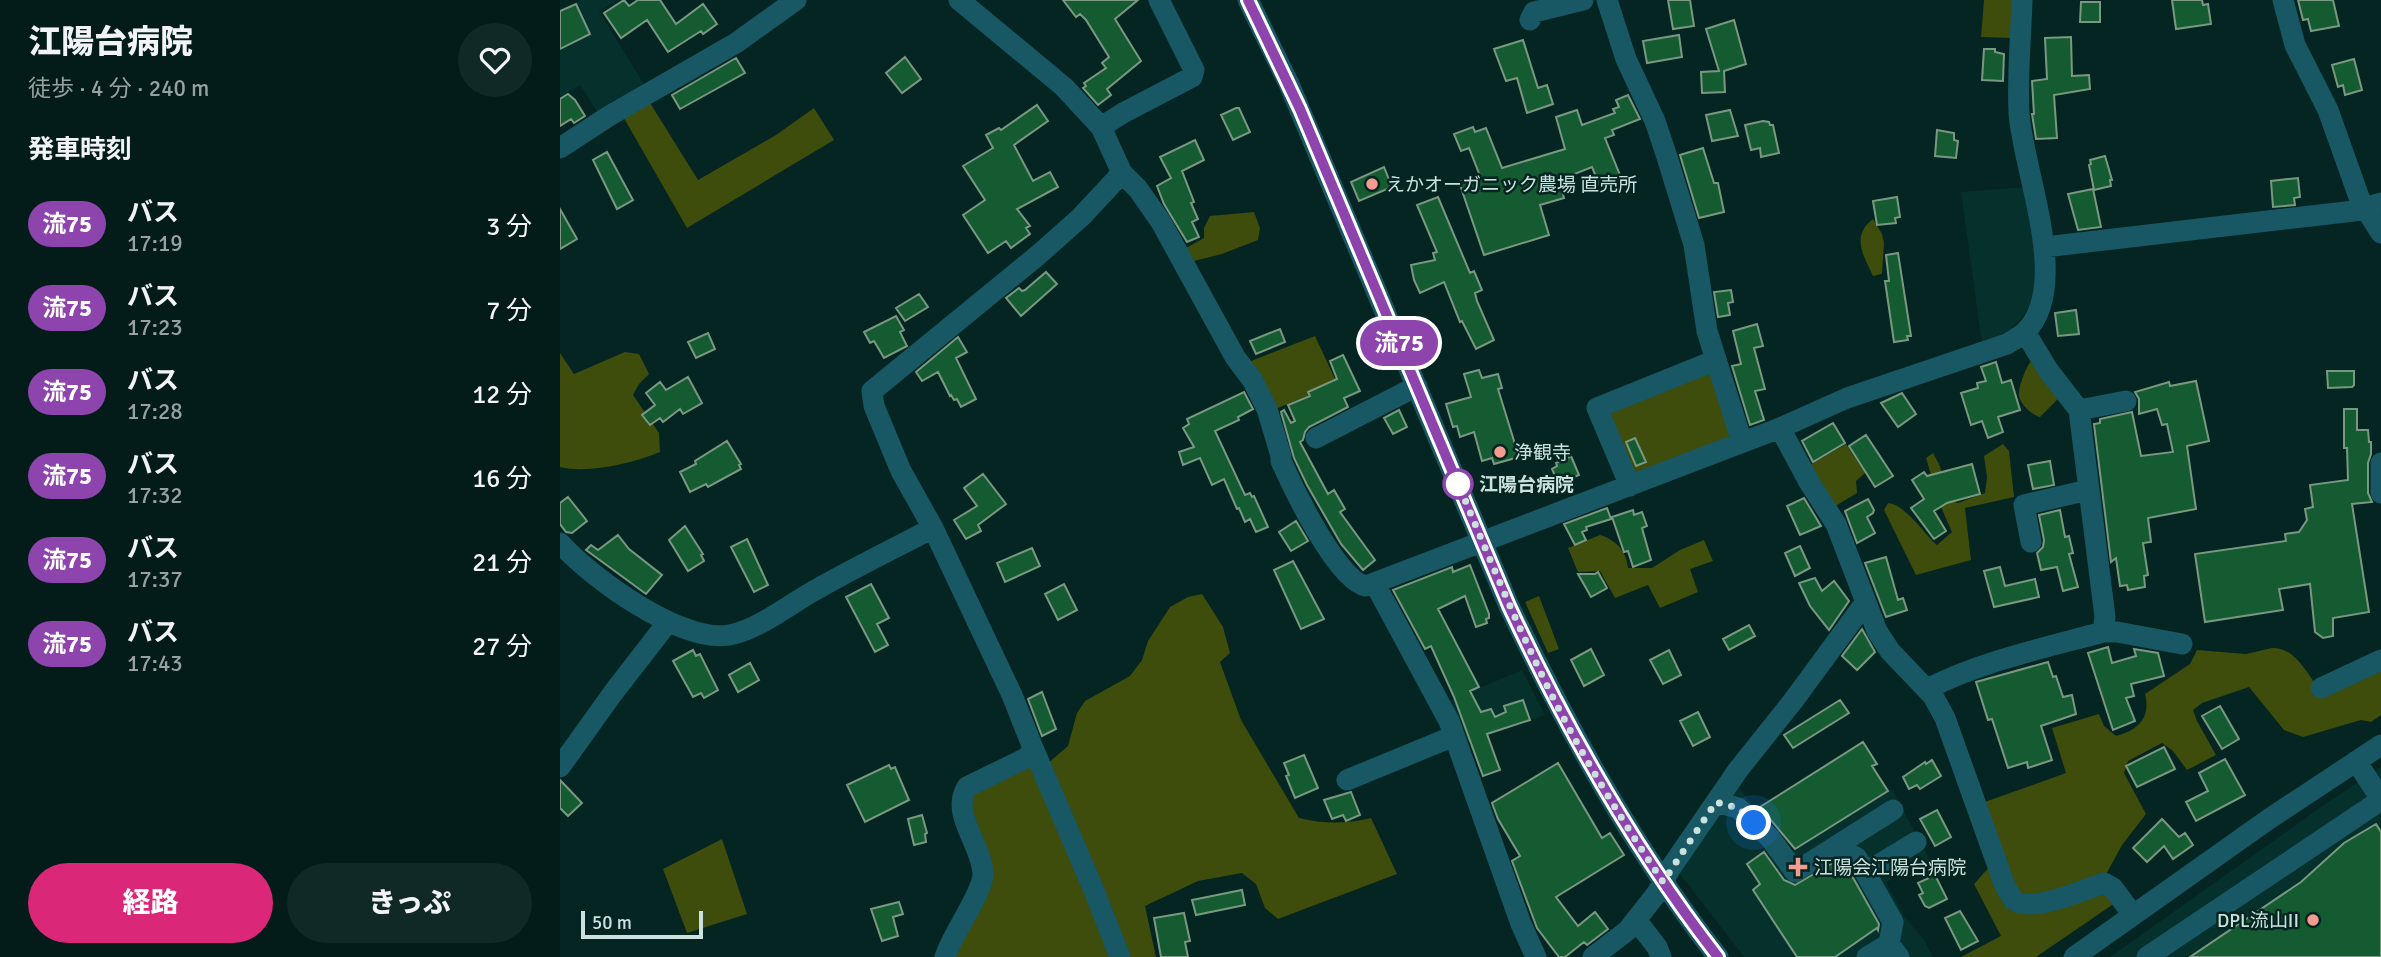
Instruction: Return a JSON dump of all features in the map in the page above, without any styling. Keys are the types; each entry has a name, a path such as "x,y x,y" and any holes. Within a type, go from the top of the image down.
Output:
{"street":[{"path":"560,148 609,116 736,43 796,0"},
{"path":"959,0 1064,86 1101,127 1122,173 1138,189 1161,222 1235,357 1253,382 1267,409 1281,461 1314,527 1354,582 1366,586 1780,428 1847,398 2007,344 2025,332 2043,299 2047,275 2045,247 2019,111 2022,0"},
{"path":"1101,127 1192,78 1194,70 1159,0"},
{"path":"1248,0 1289,84 1509,606 1554,700 1605,791 1663,882 1718,957"},
{"path":"1530,20 1534,12 1583,0"},
{"path":"1607,0 1626,59 1656,121 1694,245 1707,331 1742,442"},
{"path":"2283,0 2295,44 2373,206 2381,233"},
{"path":"1120,957 1013,695 933,528 901,471 874,407 872,391 1037,257 1082,217 1122,173"},
{"path":"2045,247 2373,206"},
{"path":"2025,332 2048,370 2079,411 2105,617 2103,632"},
{"path":"1630,485 1597,408 1716,360"},
{"path":"1316,438 1417,386"},
{"path":"2079,411 2126,401"},
{"path":"1780,428 1809,482 1836,524 1877,631 1890,651 1933,696 1945,718 2005,886 2014,900 2027,905 2037,904 2104,883 2113,888 2133,915"},
{"path":"2381,463 2381,493"},
{"path":"2031,542 2024,505 2088,490"},
{"path":"560,543 574,559 604,583 668,622 706,634 728,636 750,628 818,588 933,528"},
{"path":"1374,584 1449,721 1521,924 1536,957"},
{"path":"1593,957 1628,930 1636,920 1738,770 1865,603"},
{"path":"560,767 668,622"},
{"path":"1927,689 1990,663 2103,632 2118,632 2182,644"},
{"path":"2321,688 2381,660"},
{"path":"1347,780 1454,736"},
{"path":"2074,957 2381,745"},
{"path":"944,957 983,878 979,852 963,814 962,795 967,787 1028,757 1033,748"},
{"path":"2147,957 2381,799 2356,761"},
{"path":"1716,802 1738,808 1771,839 1795,872 1893,810"},
{"path":"1865,873 1916,842"},
{"path":"1837,846 1857,858 1893,922 1894,950 1867,957"},
{"path":"1636,920 1657,947 1661,957"}],"shaded area":[{"path":"581,0 618,0 599,11 647,89 600,116 580,85 560,97 560,6 561,9"},
{"path":"2025,187 2040,252 2037,299 2009,332 1982,344 1961,192"},
{"path":"1522,670 1545,715 1461,744 1444,703"},
{"path":"2381,767 2381,957 2110,957 2328,802"},
{"name":"江陽会江陽台病院","path":"1735,781 1787,855 1892,789 1930,860 1886,882 1904,916 1924,940 1933,957 1744,957 1677,870"}],"green space":[{"path":"1984,0 2015,0 2014,38 1981,37"},
{"path":"647,98 698,180 776,135 814,108 834,140 687,228 621,113"},
{"path":"1254,212 1260,228 1258,240 1222,254 1190,262 1184,249 1204,238 1204,228 1210,216"},
{"path":"1873,219 1884,243 1882,274 1873,276 1863,253 1861,239 1866,225"},
{"path":"1315,336 1335,379 1308,392 1309,395 1271,411 1246,363"},
{"path":"625,352 639,354 649,374 633,395 659,433 660,452 611,466 584,469 560,467 560,353 574,374"},
{"path":"2035,356 2062,395 2040,417 2026,408 2019,396 2025,372"},
{"path":"1713,366 1736,434 1632,478 1606,408"},
{"path":"1846,444 1865,473 1856,481 1857,493 1832,508 1807,467"},
{"path":"2003,444 2009,451 2014,497 1965,508 1971,560 1916,575 1884,510 1888,503 1908,514 1937,545 1952,532 1940,505 1926,458 1933,453 1951,501 1958,503 1985,493 1987,477 1984,456"},
{"path":"1600,535 1619,547 1628,568 1652,568 1680,550 1704,540 1713,561 1690,569 1698,592 1660,608 1648,585 1615,598 1600,571 1578,572 1568,548"},
{"path":"1202,594 1223,627 1230,653 1220,662 1241,720 1299,818 1335,822 1371,818 1397,874 1278,919 1265,908 1256,884 1242,873 1198,881 1145,906 1156,957 1126,957 1047,764 1068,746 1077,713 1085,701 1130,676 1142,660 1148,641 1170,607 1188,597"},
{"path":"1539,596 1559,649 1548,653 1525,602"},
{"path":"2272,648 2288,652 2295,657 2322,693 2381,668 2381,715 2371,722 2361,720 2303,737 2284,730 2249,687 2202,703 2193,710 2216,755 2187,770 2173,751 2162,743 2128,761 2124,773 2146,814 2122,845 2103,880 2042,899 2016,894 1982,803 2066,773 2052,728 2099,714 2104,726 2116,736 2141,722 2146,710 2145,694 2190,664 2197,650 2246,654"},
{"path":"1030,762 1114,957 949,957 982,895 968,792"},
{"path":"722,839 747,914 687,933 663,869"},
{"path":"1993,863 2007,898 2098,889 2115,903 2036,957 1961,957 2001,936 1974,884"}],"building":[{"path":"624,0 629,6 638,0 660,0 676,24 703,4 717,24 668,52 647,20 621,38 604,13"},
{"path":"1063,0 1138,0 1115,19 1141,61 1107,89 1111,95 1098,105 1083,88 1086,86 1084,83 1106,68 1102,63 1109,57 1086,20 1080,14 1076,17"},
{"path":"1668,0 1690,0 1694,26 1673,29"},
{"path":"2172,0 2202,0 2203,5 2208,4 2211,24 2176,29"},
{"path":"2298,0 2333,0 2339,26 2311,31 2308,19 2303,20"},
{"path":"2081,2 2100,2 2100,22 2080,22"},
{"path":"576,4 590,34 560,49 560,11"},
{"path":"1734,20 1746,64 1724,71 1725,92 1702,93 1701,72 1719,71 1706,29"},
{"path":"1679,35 1682,57 1647,63 1643,41"},
{"path":"2071,37 2072,76 2089,75 2090,89 2054,95 2057,138 2036,139 2032,114 2032,81 2047,79 2045,38"},
{"path":"1523,40 1538,88 1547,85 1553,104 1527,113 1517,78 1506,81 1494,49"},
{"path":"1984,49 1995,49 1995,52 2004,54 2003,81 1982,80"},
{"path":"905,57 921,79 902,93 886,73"},
{"path":"736,58 745,73 680,109 672,95"},
{"path":"2354,59 2362,90 2345,95 2343,85 2338,87 2332,65"},
{"path":"568,94 585,116 574,123 571,119 560,126 560,99"},
{"path":"1628,95 1640,119 1612,130 1614,135 1605,138 1624,185 1602,191 1592,167 1559,180 1564,198 1540,205 1549,235 1484,255 1459,182 1480,176 1469,148 1461,151 1454,134 1473,127 1475,132 1486,128 1502,168 1565,149 1556,117 1577,110 1582,125 1615,113 1613,109 1619,107 1616,100"},
{"path":"1037,105 1048,121 1014,145 1033,181 1050,172 1058,187 1017,209 1030,226 1026,228 1030,234 1011,248 1006,241 988,253 963,215 985,200 963,166 993,148 986,135 999,128 1001,130"},
{"path":"1239,108 1250,132 1233,140 1221,115"},
{"path":"1730,110 1738,136 1712,141 1706,115"},
{"path":"1763,121 1773,125 1779,153 1761,157 1760,148 1751,150 1745,125"},
{"path":"1937,130 1954,133 1954,140 1958,141 1956,158 1935,156"},
{"path":"1195,140 1204,160 1182,171 1194,202 1191,203 1198,219 1192,222 1199,237 1187,242 1164,204 1157,186 1171,178 1160,157"},
{"path":"1703,148 1714,183 1718,183 1724,212 1699,218 1680,155"},
{"path":"607,152 633,200 617,209 593,160"},
{"path":"2105,156 2112,180 2111,186 2094,190 2090,160"},
{"name":"えかオーガニック農場 直売所","path":"1384,167 1392,187 1359,201 1351,182"},
{"path":"2298,178 2300,197 2294,198 2295,205 2273,207 2271,181"},
{"path":"2093,189 2101,227 2078,230 2068,194"},
{"path":"1438,197 1470,273 1474,271 1482,290 1475,293 1494,340 1476,349 1462,321 1460,322 1444,282 1420,293 1414,280 1411,265 1435,260 1433,253 1437,252 1417,205"},
{"path":"1897,197 1900,217 1895,218 1896,223 1877,225 1873,201"},
{"path":"560,209 577,239 560,249"},
{"path":"1898,253 1911,336 1907,336 1908,340 1894,342 1885,281 1889,281 1886,255"},
{"path":"1046,272 1057,284 1021,316 1006,298 1019,288 1025,290"},
{"path":"1731,290 1733,302 1728,303 1730,315 1718,317 1714,292"},
{"path":"919,294 928,307 905,321 896,308"},
{"path":"2076,310 2079,334 2058,336 2055,313"},
{"path":"896,316 904,330 900,332 907,346 884,358 874,341 870,343 864,332"},
{"path":"1757,324 1763,346 1754,348 1765,389 1755,391 1764,420 1750,425 1732,366 1741,364 1733,331"},
{"path":"1280,329 1285,342 1256,354 1250,341"},
{"path":"708,333 715,349 696,358 688,342"},
{"path":"958,337 967,352 956,358 976,399 961,407 957,399 954,400 950,396 938,372 922,381 916,372"},
{"path":"1343,355 1360,391 1344,398 1348,407 1309,427 1300,442 1328,494 1334,490 1345,509 1340,512 1375,560 1363,570 1341,544 1307,485 1294,458 1281,412 1284,410 1291,423 1295,421 1288,405 1310,396 1308,392 1337,379 1330,361"},
{"path":"1996,362 2002,383 2011,380 2020,410 1998,417 2003,432 1988,438 1982,421 1971,425 1961,393 1978,388 1977,383 1986,381 1981,367"},
{"path":"1479,370 1482,378 1498,374 1502,388 1498,389 1519,457 1494,464 1492,458 1482,461 1474,432 1460,437 1457,426 1453,427 1446,404 1471,397 1464,374"},
{"path":"2327,371 2354,371 2354,385 2328,388"},
{"path":"688,377 702,403 683,414 680,409 663,422 660,418 650,425 642,415 655,405 646,393 660,382 666,390"},
{"path":"2196,381 2209,441 2187,446 2196,509 2148,518 2151,542 2143,543 2148,575 2144,576 2145,587 2128,590 2127,585 2120,586 2116,558 2111,562 2094,424 2100,423 2100,419 2132,412 2141,456 2173,452 2167,424 2162,425 2157,409 2139,414 2139,399 2135,392 2169,382 2170,386"},
{"path":"1244,392 1253,409 1238,417 1239,420 1215,431 1245,495 1250,493 1254,496 1268,527 1256,532 1250,519 1245,522 1239,508 1237,509 1224,479 1212,485 1200,458 1183,465 1179,452 1194,447 1183,428 1189,424 1187,419"},
{"path":"1902,393 1916,414 1898,427 1881,403"},
{"path":"2344,409 2357,409 2357,430 2368,430 2371,442 2368,493 2372,502 2352,504 2369,612 2333,618 2333,636 2323,638 2315,632 2310,584 2279,589 2283,610 2205,622 2195,554 2286,541 2285,534 2299,532 2307,520 2305,509 2313,507 2310,485 2348,480 2347,448 2344,448"},
{"path":"1399,410 1407,427 1393,434 1384,418"},
{"path":"1833,423 1845,443 1813,462 1802,441"},
{"path":"1866,435 1893,476 1875,487 1849,446"},
{"path":"1635,438 1646,462 1636,466 1626,442"},
{"path":"727,441 741,464 741,469 708,487 706,484 690,492 680,472 696,464 695,461"},
{"path":"1571,456 1579,475 1565,481 1563,478 1557,481 1552,469 1557,466 1556,463"},
{"path":"2050,461 2054,485 2033,489 2028,465"},
{"path":"1972,464 1980,494 1947,503 1934,511 1946,531 1934,539 1911,508 1924,499 1912,480 1924,472 1927,476"},
{"path":"983,474 1006,504 978,525 981,531 966,539 954,520 977,506 964,488"},
{"path":"568,497 587,521 572,533 566,532 560,524 560,503"},
{"path":"1804,498 1821,526 1800,535 1787,506"},
{"path":"1868,499 1874,510 1867,517 1875,533 1857,543 1845,511"},
{"path":"1607,508 1611,519 1586,527 1587,530 1582,532 1586,540 1575,545 1564,524"},
{"path":"1633,510 1634,515 1642,512 1647,526 1642,528 1651,560 1633,567 1628,551 1624,552 1612,517"},
{"path":"2060,510 2065,537 2069,536 2073,553 2069,554 2078,587 2063,591 2057,567 2041,570 2037,553 2043,547 2044,540 2039,515"},
{"path":"1296,521 1308,541 1291,551 1279,532"},
{"path":"685,526 703,554 701,555 704,561 688,571 669,540"},
{"path":"618,535 629,549 662,575 646,594 586,550 591,545 598,550"},
{"path":"747,539 768,585 754,592 731,547"},
{"path":"1800,546 1810,568 1795,576 1785,553"},
{"path":"1032,548 1040,566 1005,582 997,563"},
{"path":"1886,557 1898,600 1903,598 1907,610 1886,617 1865,563"},
{"path":"1293,561 1324,619 1301,629 1274,570"},
{"path":"1470,565 1489,614 1487,623 1476,627 1465,596 1438,609 1479,687 1470,691 1481,712 1491,709 1495,717 1506,712 1504,706 1523,700 1530,720 1487,734 1500,770 1483,776 1454,697 1431,646 1425,649 1393,590 1452,567 1453,572"},
{"path":"2000,567 2005,586 2035,579 2039,597 1994,607 1984,571"},
{"path":"1598,572 1607,588 1591,597 1578,574"},
{"path":"1815,578 1822,591 1834,581 1849,601 1829,630 1810,606 1799,583"},
{"path":"871,584 889,618 877,624 888,645 875,652 846,597"},
{"path":"1064,584 1077,610 1058,620 1045,594"},
{"path":"1749,625 1755,636 1729,650 1723,639"},
{"path":"1862,629 1875,652 1857,670 1842,656"},
{"path":"2108,647 2112,663 2136,656 2134,649 2158,653 2164,676 2131,684 2134,696 2126,698 2135,721 2113,730 2088,653"},
{"path":"1591,649 1604,675 1584,686 1571,660"},
{"path":"693,650 696,656 700,654 718,690 704,698 701,693 693,697 673,661"},
{"path":"1669,650 1681,675 1663,684 1650,660"},
{"path":"2048,662 2063,697 2072,695 2076,714 2041,726 2052,760 2028,768 2027,762 2008,768 1976,682"},
{"path":"750,663 759,680 738,692 729,675"},
{"path":"1042,692 1056,729 1042,736 1028,699"},
{"path":"1840,700 1849,713 1793,748 1784,735"},
{"path":"2220,706 2239,739 2222,749 2202,716"},
{"path":"1698,712 1710,737 1693,746 1680,721"},
{"path":"1863,742 1877,764 1872,766 1888,791 1795,849 1760,807"},
{"path":"2164,747 2175,769 2137,787 2126,766"},
{"path":"1304,755 1318,788 1295,798 1284,763"},
{"path":"2225,759 2245,795 2196,821 2186,802 2208,791 2199,773"},
{"path":"1932,760 1941,776 1920,789 1917,785 1909,789 1903,777"},
{"path":"1558,763 1602,838 1610,833 1624,855 1556,897 1578,926 1595,912 1608,929 1587,945 1584,942 1565,957 1559,957 1537,928 1512,861 1520,856 1498,819 1492,803"},
{"path":"889,765 891,769 895,767 909,800 865,822 847,785"},
{"path":"560,780 582,803 568,816 560,808"},
{"path":"1351,792 1360,815 1346,821 1343,815 1332,819 1324,800"},
{"path":"1937,810 1951,837 1935,846 1920,819"},
{"path":"922,815 927,833 926,842 914,845 908,819"},
{"path":"2162,819 2179,837 2185,833 2193,845 2173,859 2164,846 2147,862 2133,848"},
{"name":"DPL流山II","path":"2376,824 2381,832 2381,957 2190,957 2301,882 2344,843"},
{"path":"1764,852 1784,880 1795,885 1836,861 1843,870 1847,867 1879,924 1878,930 1877,928 1835,957 1797,957 1753,890 1760,884 1747,864"},
{"path":"1935,875 1947,899 1929,908 1919,895 1923,893 1918,883"},
{"path":"1242,890 1245,905 1196,915 1192,900"},
{"path":"899,902 903,914 893,917 898,936 882,941 871,909"},
{"path":"1960,911 1978,941 1961,950 1945,918"},
{"path":"1184,913 1190,941 1185,942 1188,957 1161,957 1154,918"}],"bus line":[{"name":"流75","path":"1248,0 1300,109 1509,606 1541,673 1629,831 1718,957"}],"place":[{"name":"えかオーガニック農場 直売所","path":"1372,184"},
{"name":"浄観寺","path":"1500,452"},
{"name":"江陽台病院","path":"1458,484"},
{"name":"江陽会江陽台病院","path":"1798,867"},
{"name":"DPL流山II","path":"2313,920"}],"route":[{"path":"1458,484 1457,481 1509,606 1554,700 1605,791 1663,882 1716,802 1738,808 1754,823"}]}
